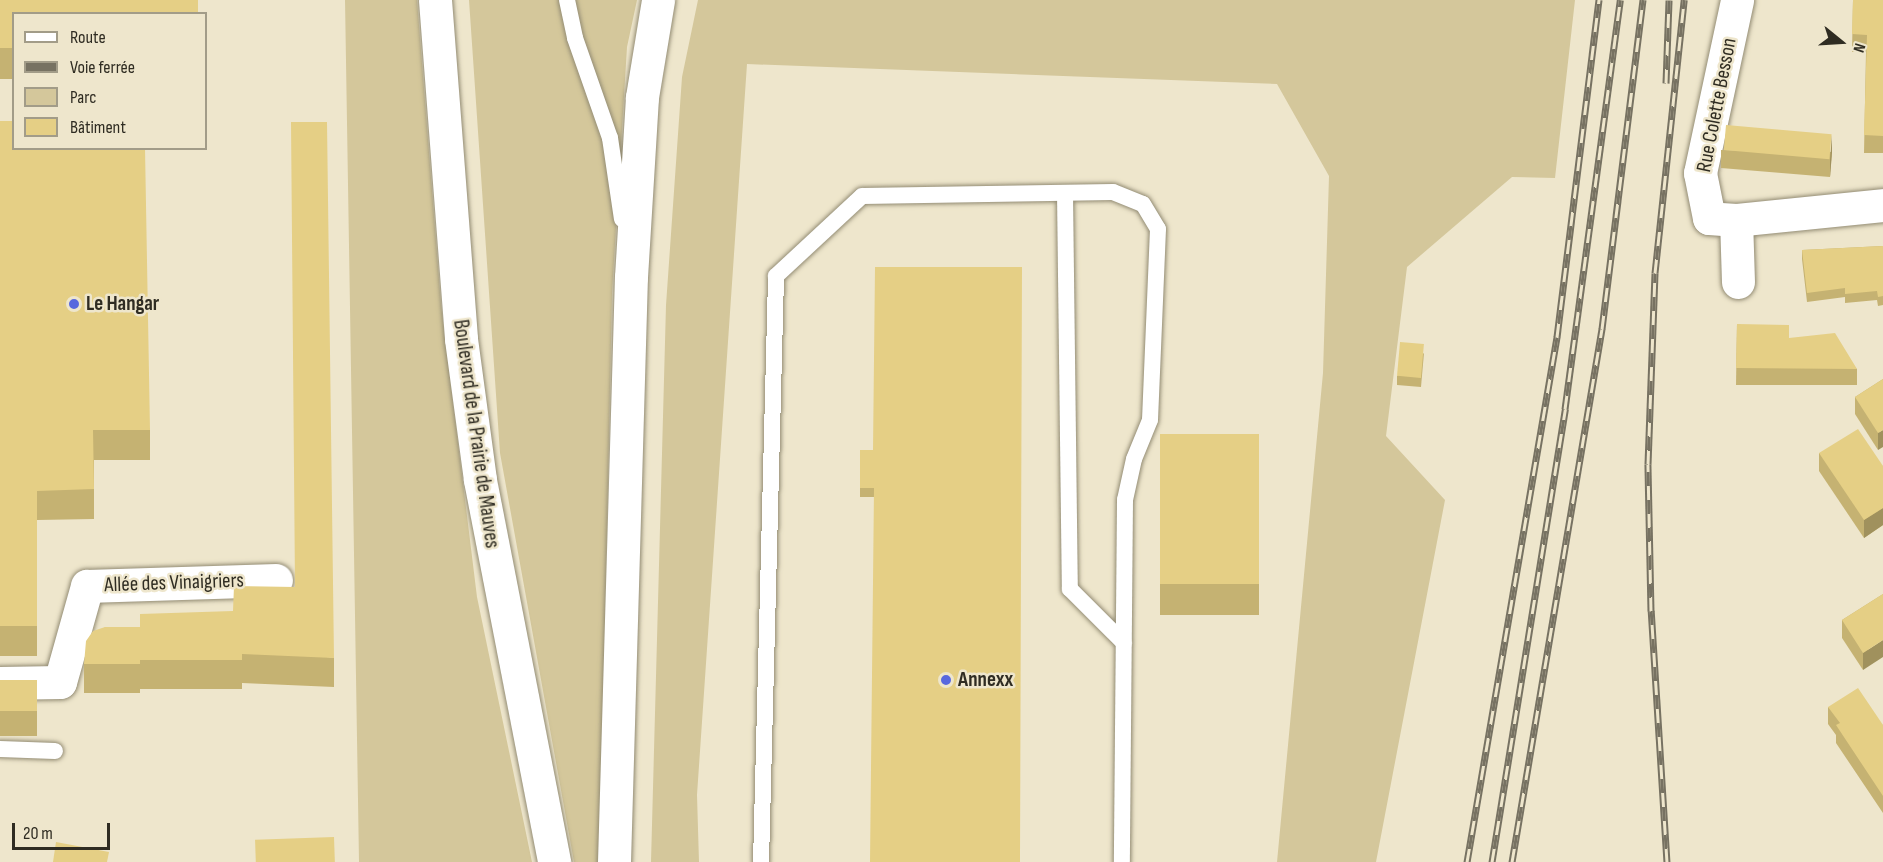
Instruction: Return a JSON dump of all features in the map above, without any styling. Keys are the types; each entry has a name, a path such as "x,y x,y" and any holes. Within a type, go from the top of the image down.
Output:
{"main road":[{"name":"Boulevard de la Prairie de Mauves","path":"435,0 461,339 480,480 554,862"},
{"path":"614,862 631,277 642,98 658,0"},
{"name":"Rue Colette Besson","path":"1736,220 1709,219 1700,173 1737,0"},
{"path":"1738,282 1736,220 1883,205"},
{"name":"Allée des Vinaigriers","path":"0,682 60,682 87,586 276,580"}],"lane":[{"path":"567,0 575,38 610,138 631,277"},
{"path":"761,862 776,276 862,196 1113,192 1143,204 1158,229 1150,420 1134,459 1125,500 1122,862"},
{"path":"1065,193 1070,589 1124,644"},
{"path":"0,749 56,751"}],"green space":[{"path":"345,0 417,0 441,305 477,597 532,862 359,862"},
{"path":"469,0 637,0 627,47 612,293 600,862 574,862 500,453"},
{"path":"698,0 1575,0 1555,178 1512,177 1407,267 1386,436 1445,500 1376,862 1277,862 1323,373 1329,176 1277,84 747,64 697,795 699,862 651,862 666,305 682,77"}],"building":[{"path":"0,0 198,0 198,12 12,12 12,48 0,48"},
{"path":"1853,0 1883,0 1883,136 1864,135 1867,35 1852,34"},
{"name":"Le Hangar","path":"0,121 12,121 12,150 145,150 150,430 93,430 94,489 37,491 37,626 0,626"},
{"path":"291,122 327,122 334,658 242,654 242,660 140,660 140,664 84,664 86,641 93,631 105,627 140,627 140,614 233,611 234,586 295,587"},
{"path":"1726,125 1832,134 1829,159 1724,150"},
{"path":"1883,246 1883,296 1878,297 1877,291 1845,294 1845,288 1807,293 1802,250"},
{"name":"Annexx","path":"875,267 1022,267 1020,862 870,862 874,488 860,488 860,450 873,450"},
{"path":"1737,324 1789,325 1789,338 1835,333 1857,369 1736,368"},
{"path":"1400,342 1424,344 1421,378 1397,376"},
{"path":"1883,379 1883,430 1878,433 1855,397"},
{"path":"1858,429 1883,466 1883,508 1864,520 1819,453"},
{"path":"1160,434 1259,434 1259,584 1160,584"},
{"path":"1883,594 1883,640 1863,653 1842,620"},
{"path":"0,680 37,680 37,711 0,711"},
{"path":"1858,688 1883,725 1883,796 1836,725 1840,723 1828,707"},
{"path":"334,837 335,862 256,862 255,840"},
{"path":"56,842 109,852 107,862 53,862"}],"railway":[{"path":"1467,862 1557,337 1599,0"},
{"path":"1492,862 1565,409 1620,0"},
{"path":"1512,862 1602,329 1643,0"},
{"path":"1666,83 1669,0"},
{"path":"1667,862 1651,611 1648,464 1655,273 1684,0"}],"place":[{"name":"Le Hangar","path":"74,304"},
{"name":"Annexx","path":"946,680"}]}
